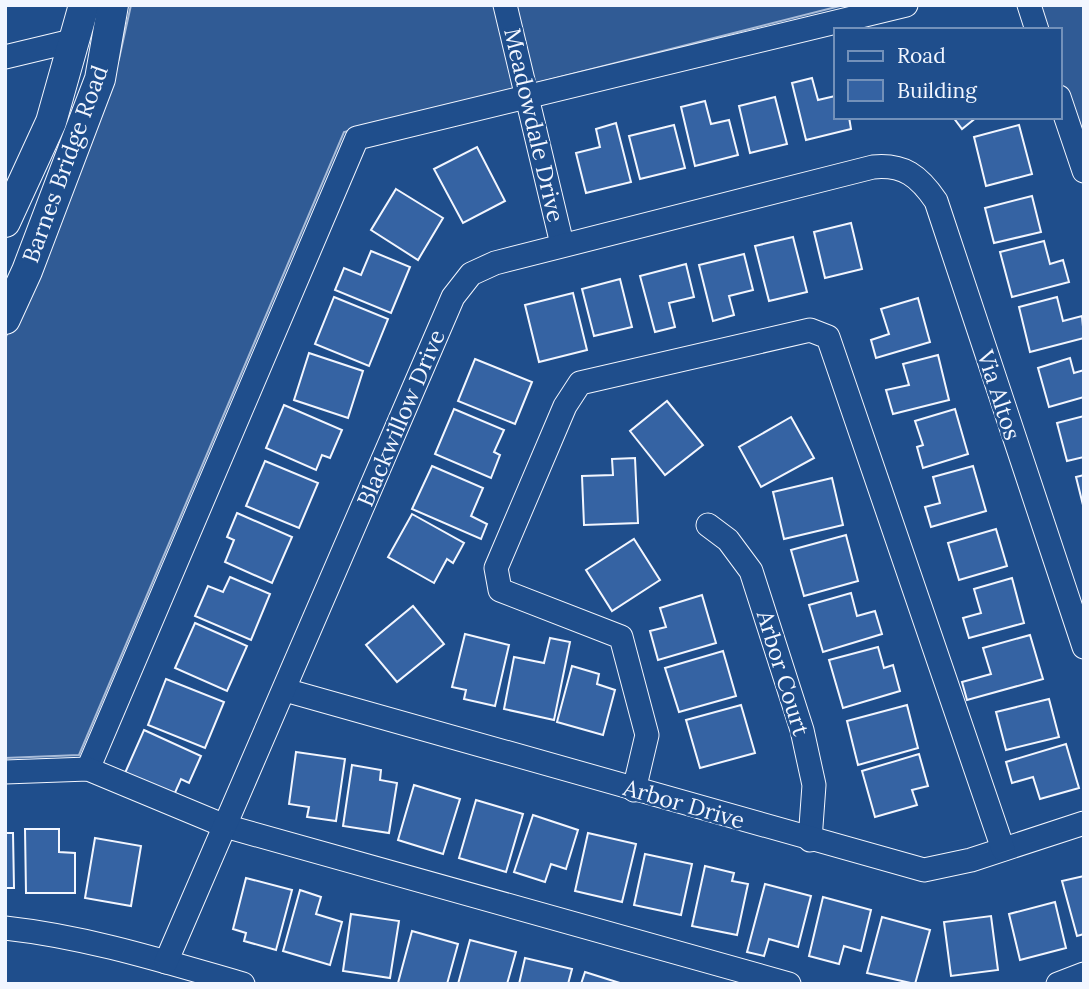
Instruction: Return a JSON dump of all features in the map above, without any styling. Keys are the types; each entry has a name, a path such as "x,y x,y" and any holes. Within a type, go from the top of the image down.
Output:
{"main road":[{"name":"Barnes Bridge Road","path":"8,206 51,122 84,5"},
{"name":"Barnes Bridge Road","path":"5,319 27,271 100,79 113,5"}],"street":[{"name":"Meadowdale Drive","path":"505,5 562,244"},
{"path":"88,769 357,138 906,5"},
{"path":"1029,5 1036,28"},
{"path":"5,57 76,40"},
{"path":"1061,103 1084,170"},
{"name":"Blackwillow Drive","path":"166,962 453,297 471,274 495,263 562,244 888,166"},
{"name":"Via Altos","path":"888,166 908,170 923,182 936,201 1084,647"},
{"path":"634,790 648,734 621,637 500,590 496,568 565,406 580,383 810,330 828,337 1003,849"},
{"name":"Arbor Court","path":"708,525 728,540 751,571 802,730 814,785 810,840"},
{"name":"Arbor Drive","path":"285,690 924,870 1003,849 1084,823"},
{"path":"5,772 88,769 225,826 789,984"},
{"path":"5,928 72,936 243,984"},
{"path":"1058,984 1084,975"}],"shaded area":[{"path":"131,5 844,5 344,132 79,755 5,758 5,339 119,59"},
{"path":"1033,5 1084,5 1084,158 1061,90 1061,28 1040,28"}],"building":[{"path":"812,78 818,100 834,96 834,119 849,119 851,129 806,140 792,83"},
{"path":"775,97 787,144 750,153 739,106"},
{"path":"705,101 711,124 729,120 738,155 695,166 681,107"},
{"path":"954,119 974,119 962,129"},
{"path":"616,123 631,182 586,193 576,153 600,147 596,129"},
{"path":"674,125 685,168 640,179 629,136"},
{"path":"1019,125 1032,174 986,186 974,137"},
{"path":"477,147 505,201 463,223 434,169"},
{"path":"396,189 443,218 418,260 371,230"},
{"path":"1032,196 1041,232 994,243 985,208"},
{"path":"851,223 862,269 825,278 814,232"},
{"path":"793,237 807,292 769,301 755,246"},
{"path":"1044,241 1050,264 1063,260 1069,282 1012,297 1000,252"},
{"path":"371,251 410,267 391,313 335,290 344,268 361,275"},
{"path":"744,254 753,290 729,296 734,315 713,321 699,265"},
{"path":"686,264 694,297 669,303 675,327 655,332 640,276"},
{"path":"620,279 632,327 594,336 582,289"},
{"path":"573,293 587,350 539,362 525,305"},
{"path":"334,297 388,319 369,366 315,344"},
{"path":"1057,297 1063,321 1082,316 1084,338 1030,352 1019,307"},
{"path":"918,298 930,342 876,358 871,340 889,334 881,309"},
{"path":"309,353 363,371 348,418 294,400"},
{"path":"938,355 949,400 893,414 886,390 909,385 903,364"},
{"path":"1070,358 1074,373 1084,370 1084,397 1049,407 1038,368"},
{"path":"475,359 532,382 515,424 458,401"},
{"path":"667,401 703,445 665,475 630,431"},
{"path":"284,405 342,430 330,458 322,455 316,470 266,448"},
{"path":"454,409 504,430 494,452 500,455 491,478 435,454"},
{"path":"955,409 968,454 923,468 917,447 923,445 915,421"},
{"path":"1084,416 1084,457 1067,461 1057,423"},
{"path":"791,417 814,458 761,487 739,447"},
{"path":"635,458 638,523 584,525 582,476 613,475 612,459"},
{"path":"265,461 318,483 299,528 246,506"},
{"path":"432,466 483,488 471,516 487,524 481,539 412,509"},
{"path":"973,466 986,511 931,527 925,507 940,503 933,477"},
{"path":"1084,475 1084,509 1076,477"},
{"path":"832,478 843,525 784,539 773,492"},
{"path":"237,513 292,537 272,583 225,562 234,540 227,537"},
{"path":"412,514 464,543 453,563 447,559 434,583 388,557"},
{"path":"996,529 1007,566 959,580 948,543"},
{"path":"846,535 858,581 804,596 791,550"},
{"path":"634,539 660,580 612,611 586,570"},
{"path":"230,577 270,594 251,640 195,616 208,586 223,592"},
{"path":"1012,578 1024,623 969,638 963,618 981,613 974,589"},
{"path":"851,593 857,616 875,611 882,634 823,652 809,605"},
{"path":"702,595 716,643 658,660 650,631 666,627 660,608"},
{"path":"413,606 444,644 397,682 366,645"},
{"path":"195,623 247,646 227,691 175,668"},
{"path":"465,634 509,645 495,706 464,699 466,690 452,687"},
{"path":"1030,635 1043,679 967,700 962,682 991,674 983,648"},
{"path":"550,638 570,642 554,720 504,709 514,657 544,663"},
{"path":"878,647 884,668 893,665 900,691 843,708 829,660"},
{"path":"723,651 736,696 679,712 665,668"},
{"path":"572,666 599,674 597,684 615,690 603,735 557,722"},
{"path":"166,679 224,702 205,748 148,725"},
{"path":"1049,699 1059,737 1006,750 996,712"},
{"path":"741,705 755,753 700,768 686,720"},
{"path":"907,705 918,748 858,765 847,721"},
{"path":"144,730 201,756 189,783 181,779 174,795 125,773"},
{"path":"1066,744 1079,788 1040,799 1033,777 1012,783 1006,762"},
{"path":"296,752 345,759 336,821 307,817 309,807 289,804"},
{"path":"919,754 928,786 912,790 917,805 875,817 862,771"},
{"path":"352,765 381,770 380,780 397,783 389,833 343,826"},
{"path":"414,785 460,799 443,854 398,840"},
{"path":"476,800 523,814 506,872 459,858"},
{"path":"533,815 578,830 566,869 551,864 545,882 514,872"},
{"path":"25,829 59,829 59,852 75,853 75,893 26,893"},
{"path":"5,833 13,833 14,888 5,888"},
{"path":"588,833 636,844 622,902 575,891"},
{"path":"95,838 141,846 131,906 85,898"},
{"path":"645,854 692,864 681,915 634,905"},
{"path":"705,866 734,873 732,881 748,884 737,935 692,926"},
{"path":"1084,876 1084,934 1077,936 1062,881"},
{"path":"246,878 292,890 276,950 244,941 246,933 233,929"},
{"path":"765,884 811,896 798,947 769,939 764,956 747,952"},
{"path":"300,890 321,897 316,914 342,922 330,965 283,951"},
{"path":"823,897 871,910 861,951 844,946 839,964 809,956"},
{"path":"1055,902 1066,948 1020,960 1009,914"},
{"path":"351,914 399,921 390,978 343,971"},
{"path":"991,916 998,970 951,976 944,922"},
{"path":"882,917 930,930 915,984 867,973"},
{"path":"412,931 458,944 447,984 398,983"},
{"path":"470,940 516,952 507,984 458,984"},
{"path":"525,958 572,969 568,984 519,984"},
{"path":"585,972 623,984 581,984"}]}
